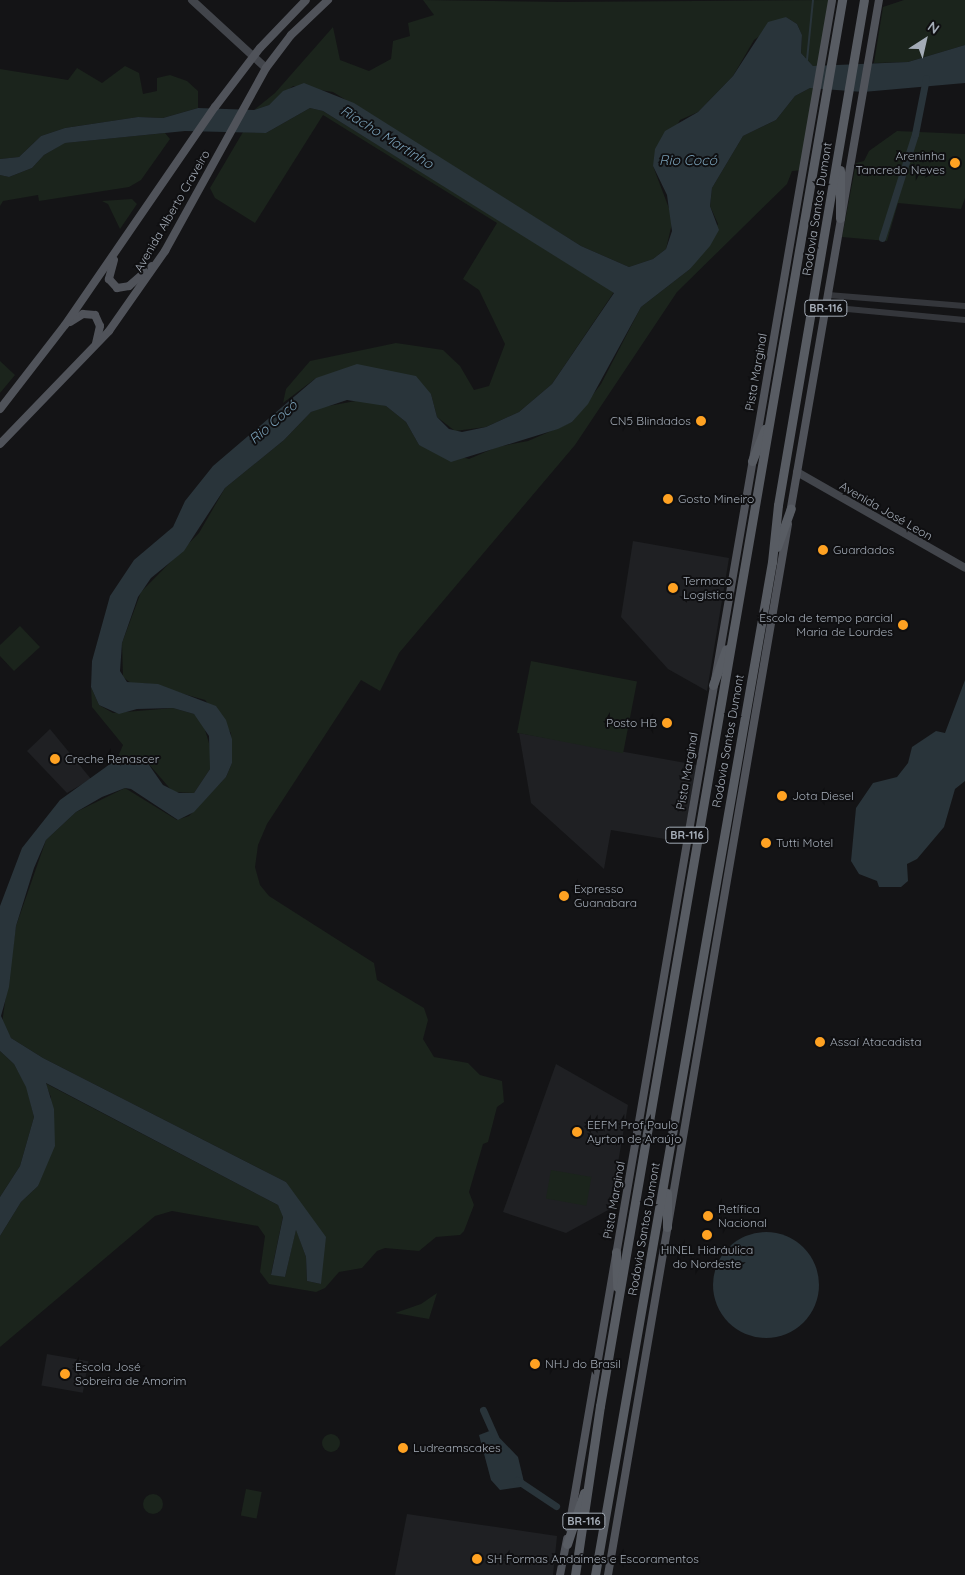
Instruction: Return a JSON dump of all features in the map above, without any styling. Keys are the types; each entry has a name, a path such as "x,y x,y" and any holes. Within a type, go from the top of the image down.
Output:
{"highway":[{"name":"Rodovia Santos Dumont","path":"575,1575 617,1308 771,412 838,36 842,0"},
{"name":"Rodovia Santos Dumont","path":"595,1575 772,562 778,505 864,0"},
{"path":"839,150 840,218"},
{"path":"752,460 771,412"},
{"path":"772,562 791,508"},
{"path":"714,685 737,615"},
{"path":"667,1168 667,1227"},
{"path":"616,1252 617,1308"},
{"path":"567,1544 593,1467"}],"main road":[{"path":"192,0 266,68"},
{"name":"Avenida Alberto Craveiro","path":"0,409 65,326 214,107 252,57 306,0"},
{"name":"Avenida Alberto Craveiro","path":"0,444 94,350 160,259 266,68 291,35 328,0"},
{"name":"Pista Marginal","path":"560,1575 567,1544 832,0"},
{"name":"BR-116","path":"608,1575 879,0"},
{"path":"124,240 109,274 114,287 127,287 160,259"},
{"path":"65,326 83,314 95,315 100,326 94,350"},
{"name":"Avenida José Leon","path":"797,472 965,568"}],"street":[{"path":"828,295 965,306"},
{"path":"826,307 965,320"}],"shaded area":[{"path":"423,0 561,2 829,0 818,66 813,66 801,53 802,35 797,24 786,17 754,40 733,76 698,112 680,120 653,166 673,219 666,249 653,259 629,267 581,246 333,92 293,86 269,105 254,110 275,93 333,27 340,60 369,71 391,59 393,41 410,36 408,23 434,15"},
{"path":"904,0 965,0 965,45 908,62 874,63 883,7"},
{"path":"125,66 139,73 143,94 157,91 157,78 170,75 187,81 198,91 198,108 163,118 138,117 65,128 41,136 19,157 0,159 0,69 68,80 77,68 102,83"},
{"path":"810,88 815,88 802,170 792,171 787,184 677,292 575,445 399,653 380,691 361,680 267,824 258,845 255,867 260,885 269,896 374,963 377,980 424,1008 428,1020 423,1039 434,1057 468,1063 480,1075 502,1081 504,1102 497,1107 488,1142 483,1144 469,1192 474,1205 464,1231 460,1235 436,1237 419,1251 385,1248 377,1251 362,1268 339,1272 325,1288 316,1292 269,1284 260,1272 265,1236 258,1226 172,1211 155,1216 0,1347 0,1236 21,1202 38,1186 51,1097 45,1083 278,1205 283,1216 271,1274 285,1277 296,1229 306,1257 307,1281 321,1284 286,1182 43,1058 11,1038 2,1023 16,926 46,840 76,812 125,788 177,820 189,816 226,777 232,763 231,733 205,700 145,683 132,684 123,677 122,643 141,592 199,533 225,488 284,440 311,412 323,407 361,400 386,406 406,422 419,445 469,459 497,447 528,441 572,422 601,384 641,307 690,269 718,224 710,206 712,188 743,136 776,120 795,96"},
{"path":"310,108 323,111 614,292 552,384 519,412 486,427 455,431 437,417 431,394 316,378 283,403 286,389 310,361 396,343 443,350 460,366 474,390 489,386 505,344 479,290 463,279 497,223 323,115 255,223 215,198 210,188 243,132 266,133"},
{"path":"897,131 965,134 965,198 961,209 898,203 887,241 842,237 856,163 864,161 869,151"},
{"path":"165,133 170,139 141,180 129,187 39,201 38,195 3,201 0,206 0,175 9,177 32,168 44,155 64,143"},
{"path":"132,199 137,204 120,229 108,204 102,201"},
{"path":"0,361 15,375 0,393"},
{"path":"633,541 729,558 707,691 668,669 621,617"},
{"path":"20,626 40,647 14,671 0,656 0,645"},
{"path":"531,661 637,682 623,753 517,733"},
{"path":"91,687 99,705 113,713 173,708 194,714 203,723 211,750 210,769 194,793 173,792 147,762 117,759 123,745 92,707"},
{"name":"Creche Renascer","path":"50,729 91,779 67,793 27,751"},
{"path":"519,733 697,765 683,842 611,830 604,869 531,803"},
{"path":"0,1051 14,1064 27,1087 34,1117 20,1166 0,1197"},
{"name":"EEFM Prof Paulo Ayrton de Araújo","path":"556,1064 628,1105 610,1209 566,1233 503,1212"},
{"path":"551,1170 591,1177 586,1206 546,1199"},
{"path":"437,1293 429,1319 395,1313 421,1304"},
{"name":"Escola José Sobreira de Amorim","path":"47,1354 88,1361 83,1393 41,1386"},
{"path":"327,1434 335,1434 340,1439 338,1450 327,1452 322,1447 322,1439"},
{"path":"246,1489 262,1492 257,1519 241,1516"},
{"path":"153,1494 160,1497 163,1504 160,1511 153,1514 146,1511 143,1504 146,1497"},
{"name":"SH Formas Andaimes e Escoramentos","path":"407,1514 557,1536 553,1575 395,1575"}],"water":[{"name":"Rio Cocó","path":"786,17 797,24 802,35 801,53 813,66 908,62 965,45 965,83 863,92 810,88 795,96 776,120 743,136 712,188 710,206 719,230 710,246 690,269 641,307 588,404 572,422 558,429 451,462 419,445 406,422 386,406 347,400 311,412 284,440 225,488 184,551 151,578 138,597 122,643 120,671 127,682 158,684 216,706 226,720 232,739 232,763 226,777 194,812 178,820 131,789 125,788 102,797 76,812 46,840 34,868 16,926 9,987 1,1016 11,1038 43,1058 286,1182 326,1237 321,1284 307,1281 306,1257 296,1230 285,1277 271,1275 283,1217 278,1205 46,1083 54,1109 55,1146 38,1186 21,1202 0,1236 0,1197 20,1166 34,1117 26,1087 14,1064 0,1051 0,906 22,848 60,800 117,759 147,762 163,785 179,793 194,793 210,769 209,736 194,714 173,708 137,709 119,714 99,705 91,687 92,661 110,596 134,560 173,527 185,501 213,466 316,378 357,364 416,376 431,394 437,417 449,429 462,432 486,427 519,412 552,384 614,293 323,111 310,108 266,133 185,131 65,143 44,155 32,168 9,177 0,175 0,159 19,157 41,136 65,128 138,117 163,118 198,108 254,110 269,105 283,91 304,83 354,103 581,246 629,267 653,259 666,249 672,231 667,195 653,166 655,149 665,131 698,112 733,76 768,22"},
{"path":"965,680 965,781 955,789 944,827 917,859 907,864 908,881 901,887 879,887 877,881 859,874 851,861 856,808 873,783 897,777 908,763 912,747 936,731 945,733"},
{"path":"766,1232 786,1236 803,1248 815,1265 819,1285 815,1305 803,1322 786,1334 766,1338 746,1334 729,1322 717,1305 713,1285 717,1265 729,1248 746,1236"},
{"path":"492,1430 518,1457 524,1482 521,1487 500,1490 491,1480 479,1435"}],"waterway":[{"path":"807,60 813,0"},
{"path":"882,238 915,134 926,78"},
{"path":"483,1410 495,1437"},
{"path":"517,1480 556,1506"}],"place":[{"name":"Areninha Tancredo Neves","path":"955,163"},
{"name":"CN5 Blindados","path":"701,421"},
{"name":"Gosto Mineiro","path":"668,499"},
{"name":"Guardados","path":"823,550"},
{"name":"Termaco Logística","path":"673,588"},
{"name":"Escola de tempo parcial Maria de Lourdes","path":"903,625"},
{"name":"Posto HB","path":"667,723"},
{"name":"Creche Renascer","path":"55,759"},
{"name":"Jota Diesel","path":"782,796"},
{"name":"Tutti Motel","path":"766,843"},
{"name":"Expresso Guanabara","path":"564,896"},
{"name":"Assaí Atacadista","path":"820,1042"},
{"name":"EEFM Prof Paulo Ayrton de Araújo","path":"577,1132"},
{"name":"Retífica Nacional","path":"708,1216"},
{"name":"HINEL Hidráulica do Nordeste","path":"707,1235"},
{"name":"NHJ do Brasil","path":"535,1364"},
{"name":"Escola José Sobreira de Amorim","path":"65,1374"},
{"name":"Ludreamscakes","path":"403,1448"},
{"name":"SH Formas Andaimes e Escoramentos","path":"477,1559"}],"water label":[{"name":"Riacho Martinho","path":"387,137"}]}
